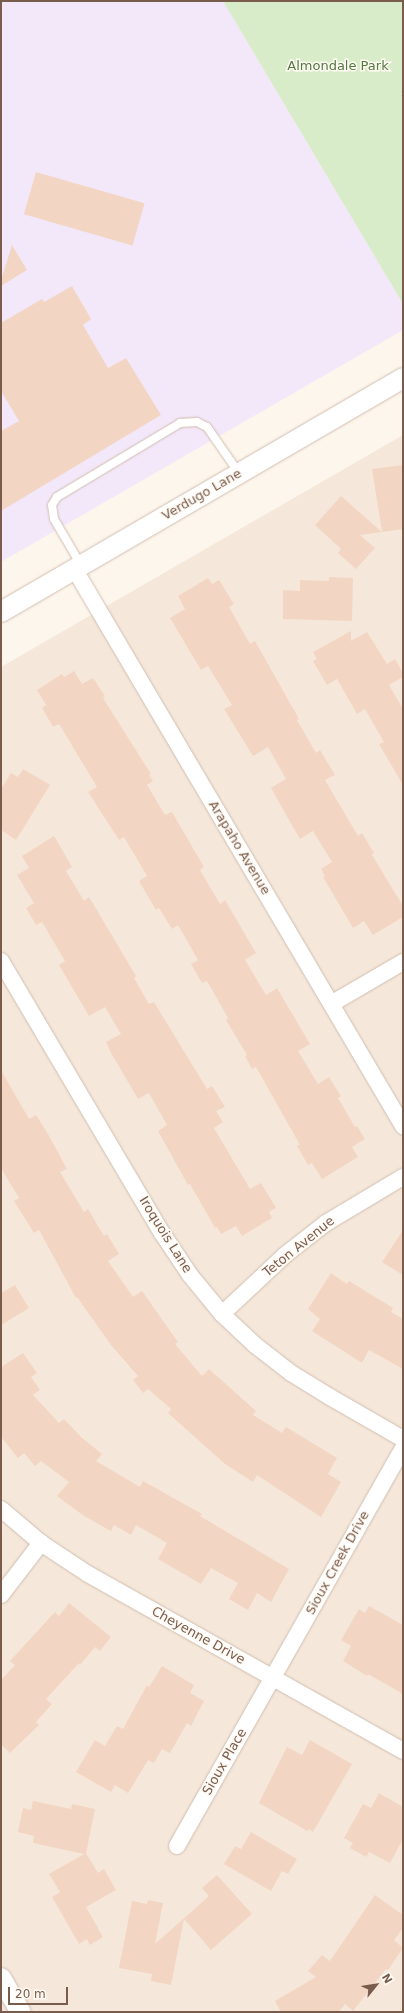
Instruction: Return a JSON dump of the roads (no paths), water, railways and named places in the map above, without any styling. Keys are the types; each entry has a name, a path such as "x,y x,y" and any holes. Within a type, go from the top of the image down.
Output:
{"street":[{"name":"Verdugo Lane","path":"1,612 403,378"},
{"name":"Arapaho Avenue","path":"78,568 403,1126"},
{"name":"Iroquois Lane","path":"1,961 162,1232 190,1275 222,1314 255,1345 291,1373 403,1439"},
{"path":"331,1004 403,962"},
{"name":"Teton Avenue","path":"222,1314 285,1254 326,1223 403,1177"},
{"name":"Sioux Creek Drive","path":"273,1678 403,1448"},
{"name":"Cheyenne Drive","path":"1,1509 41,1543 88,1574 403,1751"},
{"path":"1,1595 41,1543"},
{"name":"Sioux Place","path":"176,1846 273,1678"},
{"path":"1,1978 21,2012"}],"lane":[{"path":"78,568 54,519 52,505 57,497 180,423 197,422 207,427 240,473"}],"park label":[{"name":"Almondale Park","path":"338,66"}]}
